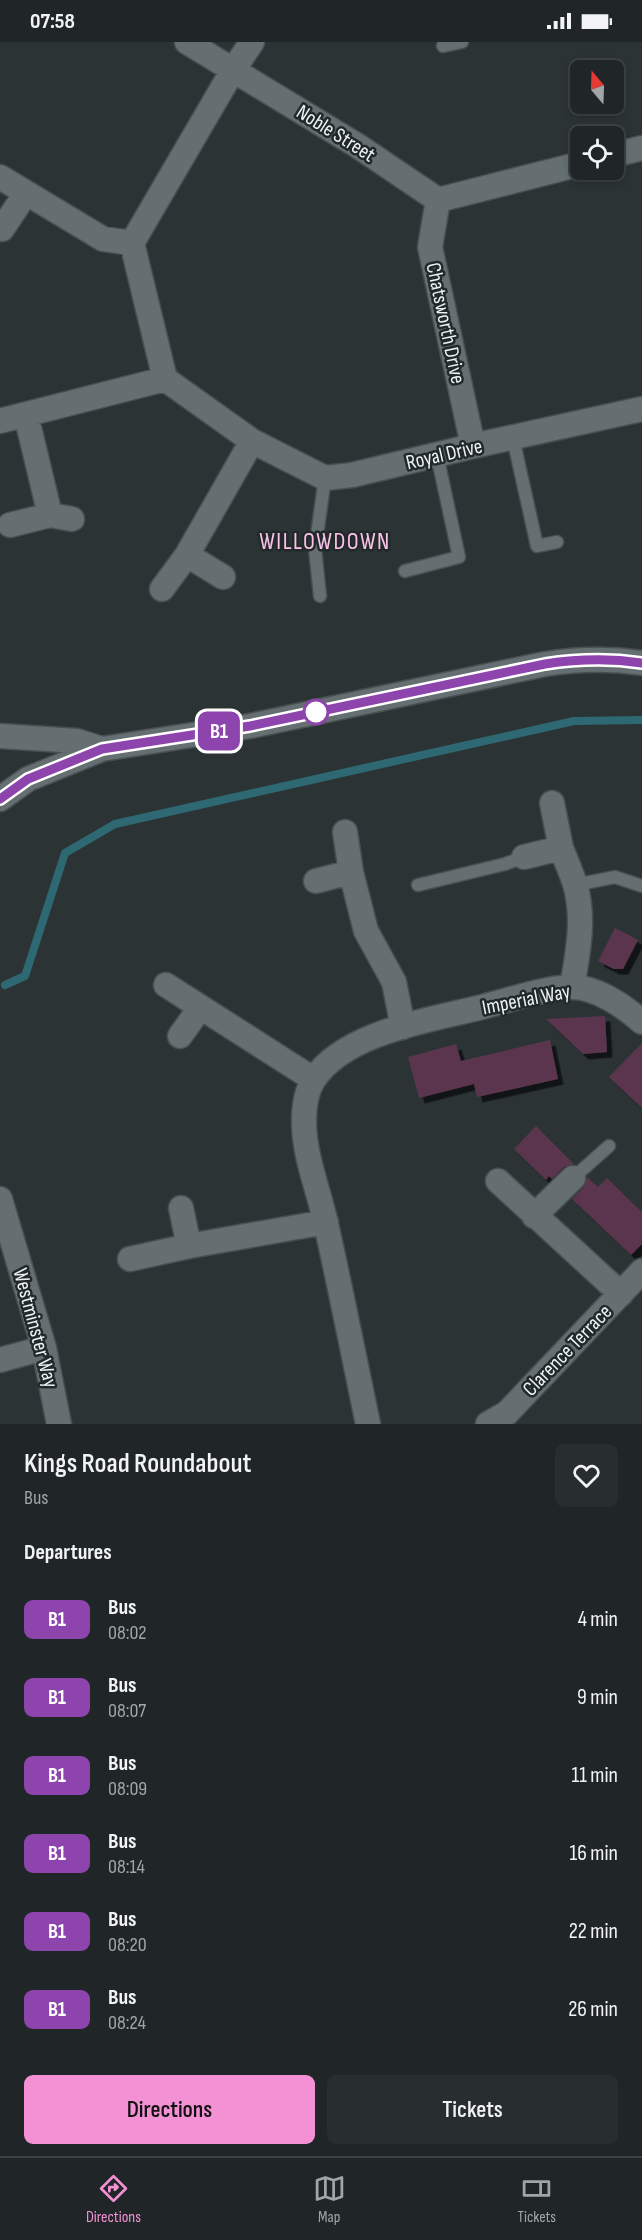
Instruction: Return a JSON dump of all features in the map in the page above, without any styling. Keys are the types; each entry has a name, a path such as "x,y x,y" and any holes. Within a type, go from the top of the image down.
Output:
{"street":[{"name":"Noble Street","path":"187,42 358,146 438,200"},
{"path":"252,42 233,70 132,243 165,379 252,441 325,478"},
{"path":"624,152 642,148"},
{"path":"438,200 570,167"},
{"path":"0,177 104,239 132,243"},
{"path":"2,229 26,193"},
{"name":"Chatsworth Drive","path":"438,200 430,247 473,446"},
{"path":"0,421 165,379"},
{"name":"Royal Drive","path":"325,478 352,475 642,409"},
{"path":"10,525 61,517 26,415"},
{"path":"162,589 187,555 252,441"},
{"path":"187,555 223,577"},
{"path":"0,799 28,779 102,749 250,726 545,664 578,659 611,658 642,663"},
{"path":"0,736 77,741 102,749"},
{"path":"552,803 561,848 576,885 580,916 580,945 572,987"},
{"path":"345,832 351,872 366,931 394,982 403,1027"},
{"path":"524,857 561,848"},
{"path":"316,881 351,872"},
{"path":"166,985 313,1079"},
{"name":"Imperial Way","path":"368,1424 326,1222 306,1143 304,1123 306,1100 313,1079 332,1059 355,1044 403,1027 546,991 572,987 599,993 642,1022"},
{"path":"180,1036 201,1008"},
{"path":"534,1216 573,1178"},
{"path":"498,1181 621,1294"},
{"name":"Westminster Way","path":"0,1198 44,1348 59,1424"},
{"path":"181,1208 189,1246"},
{"path":"130,1259 189,1246 326,1222"},
{"name":"Clarence Terrace","path":"489,1424 507,1413 642,1271"},
{"path":"0,1360 44,1348"}],"lane":[{"path":"443,46 462,42"},
{"path":"513,438 537,546 557,542"},
{"path":"405,571 459,557 437,455"},
{"path":"320,596 315,549 325,478"},
{"path":"418,885 506,864 524,857"},
{"path":"576,885 615,877 642,886"},
{"path":"573,1178 609,1146"}],"building":[{"path":"615,928 638,940 623,969 614,969 598,961"},
{"path":"605,1016 607,1052 583,1054 546,1019"},
{"path":"550,1040 558,1079 477,1097 474,1084 419,1098 408,1057 456,1044 461,1061"},
{"path":"642,1043 642,1108 609,1077"},
{"path":"536,1126 574,1164 564,1167 552,1179 549,1176 546,1180 514,1149"},
{"path":"587,1177 598,1187 607,1178 642,1212 642,1244 631,1255 572,1199 583,1188"}],"waterway":[{"path":"5,985 25,976 65,853 115,824 574,721 642,720"}],"bus line":[{"name":"B1","path":"0,799 28,779 102,749 250,726 545,664 595,658 642,663"}],"district":[{"name":"WILLOWDOWN","path":"325,541"}]}
